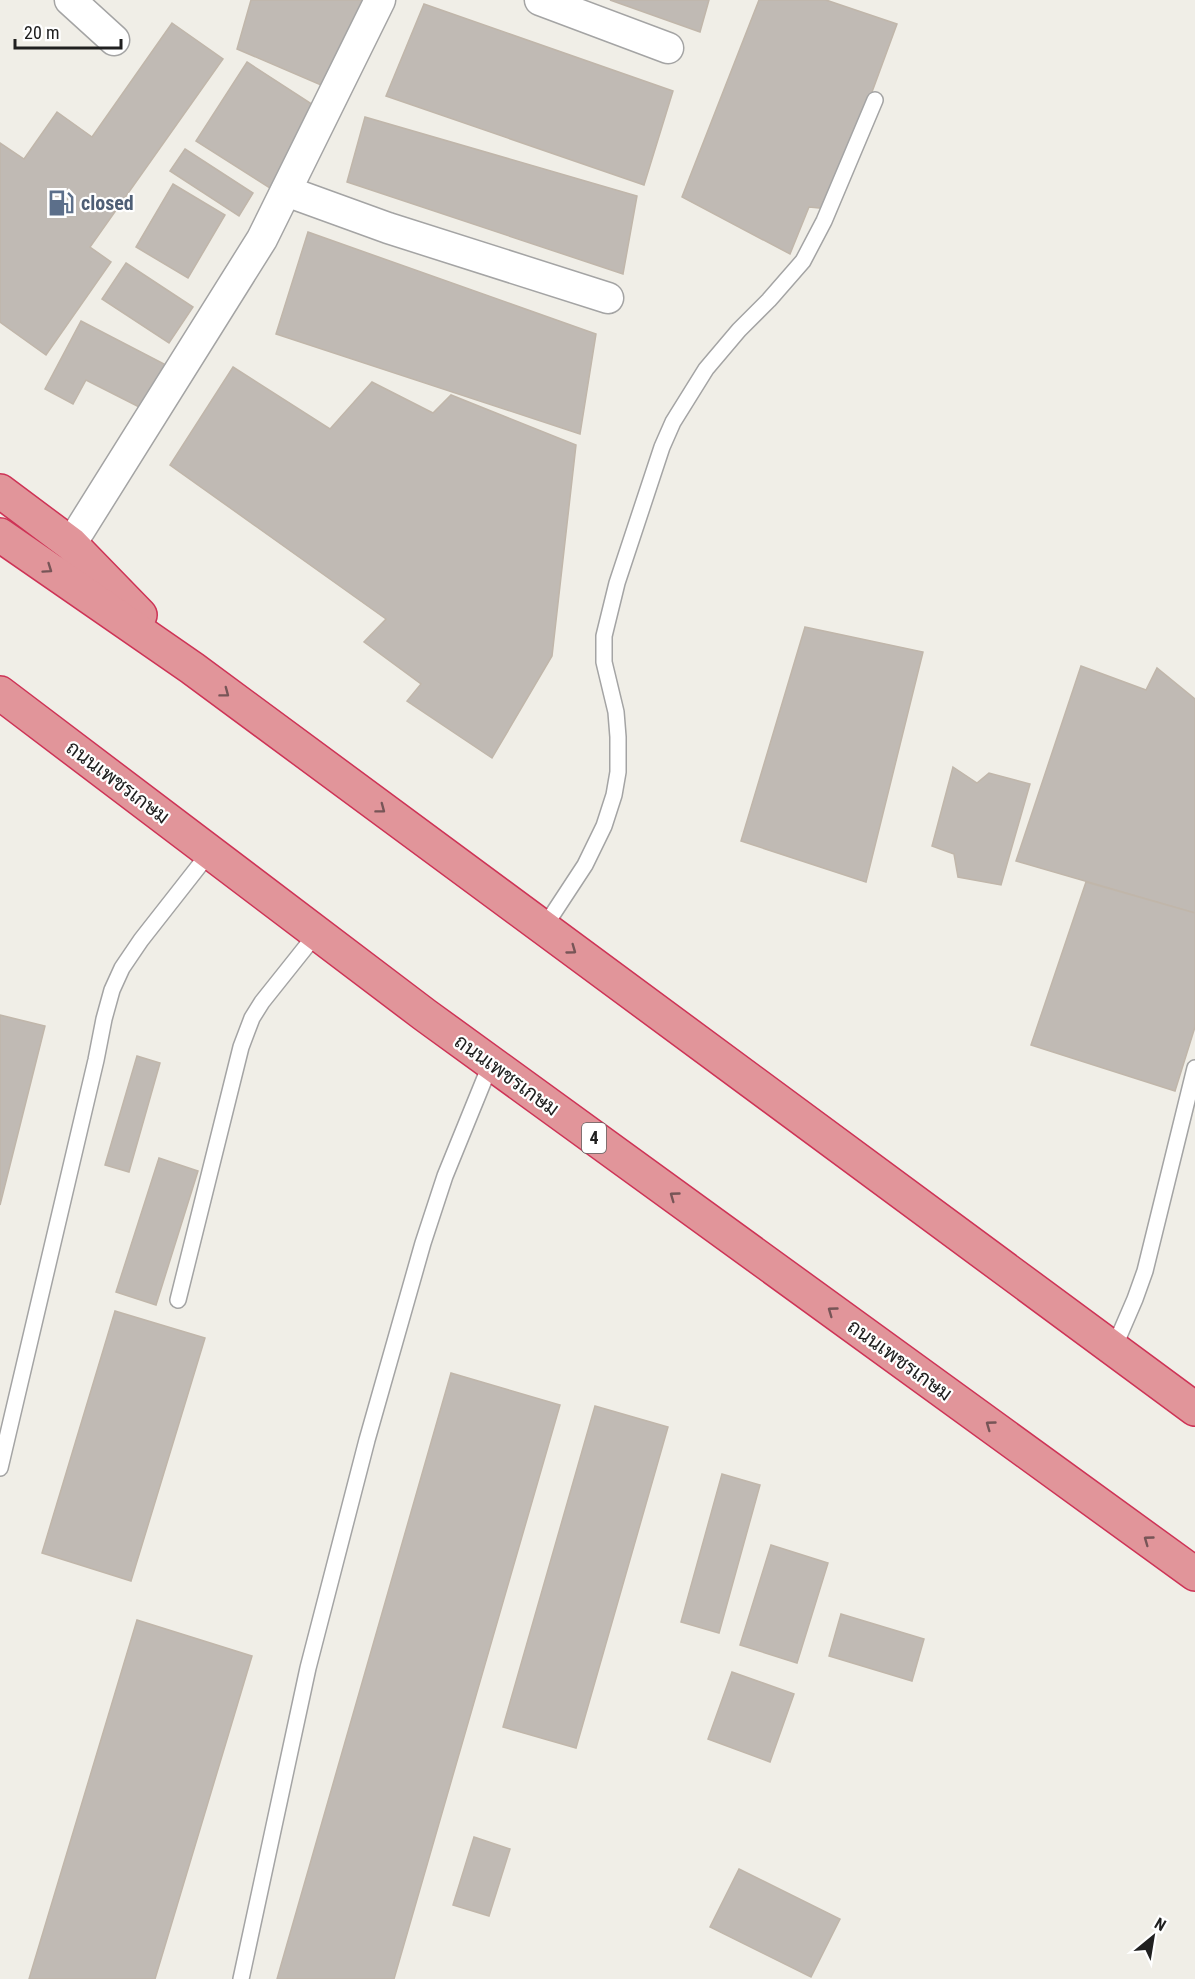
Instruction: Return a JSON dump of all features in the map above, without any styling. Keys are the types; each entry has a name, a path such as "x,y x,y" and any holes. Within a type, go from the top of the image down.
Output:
{"highway":[{"path":"0,491 71,544 192,669"},
{"path":"0,535 192,669 1195,1409"},
{"name":"ถนนเพชรเกษม","path":"0,693 491,1063 1195,1574"}],"street":[{"path":"70,0 114,40"},
{"path":"71,544 262,239 380,0"},
{"path":"540,0 669,48"},
{"path":"286,192 388,228 608,298"}],"lane":[{"path":"543,929 585,865 604,826 614,795 618,772 618,737 616,712 604,662 604,636 617,583 662,447 674,422 706,369 803,261 815,241 875,100"},
{"path":"0,1468 112,990 122,968 141,940 210,852"},
{"path":"178,1300 241,1047 252,1018 262,1002 317,933"},
{"path":"241,1979 308,1668 367,1440 423,1243 445,1176 491,1063"},
{"path":"1113,1350 1136,1299 1145,1270 1195,1068"}],"building":[{"path":"251,0 364,0 335,91 237,49"},
{"path":"610,0 709,0 700,32"},
{"path":"759,0 826,0 897,24 829,209 809,207 790,254 682,197"},
{"path":"424,4 673,91 644,185 386,96"},
{"name":"closed","path":"172,23 223,59 90,247 111,262 46,355 0,322 0,143 24,159 57,112 92,137"},
{"path":"247,62 324,112 273,190 196,141"},
{"path":"365,117 637,196 623,274 347,182"},
{"path":"185,149 253,193 239,216 170,171"},
{"path":"173,184 225,215 188,278 136,247"},
{"path":"308,232 596,334 580,434 276,334"},
{"path":"126,263 193,307 169,343 102,299"},
{"path":"81,321 168,366 145,410 86,380 73,404 45,389"},
{"path":"233,367 330,429 372,382 433,413 451,395 576,445 552,656 492,758 407,701 421,684 364,642 386,619 170,465"},
{"path":"805,627 923,652 866,882 741,841"},
{"path":"1081,666 1146,690 1157,668 1195,699 1195,913 1016,861"},
{"path":"953,767 977,783 989,773 1030,784 1001,885 958,877 954,854 932,846"},
{"path":"1086,882 1195,913 1195,1027 1175,1091 1031,1045"},
{"path":"0,1015 45,1026 0,1205"},
{"path":"137,1056 160,1063 129,1172 105,1165"},
{"path":"159,1158 198,1171 156,1305 116,1292"},
{"path":"115,1311 205,1338 131,1581 42,1553"},
{"path":"451,1373 560,1405 394,1979 277,1979"},
{"path":"595,1406 668,1427 576,1748 503,1727"},
{"path":"722,1474 760,1485 719,1633 681,1622"},
{"path":"771,1545 828,1563 797,1663 740,1645"},
{"path":"841,1614 924,1639 912,1681 829,1656"},
{"path":"137,1620 252,1656 155,1979 29,1979"},
{"path":"732,1672 794,1694 770,1762 708,1739"},
{"path":"474,1837 510,1849 489,1916 453,1905"},
{"path":"739,1869 840,1919 811,1977 710,1927"}],"place":[{"name":"closed","path":"61,203"}]}
